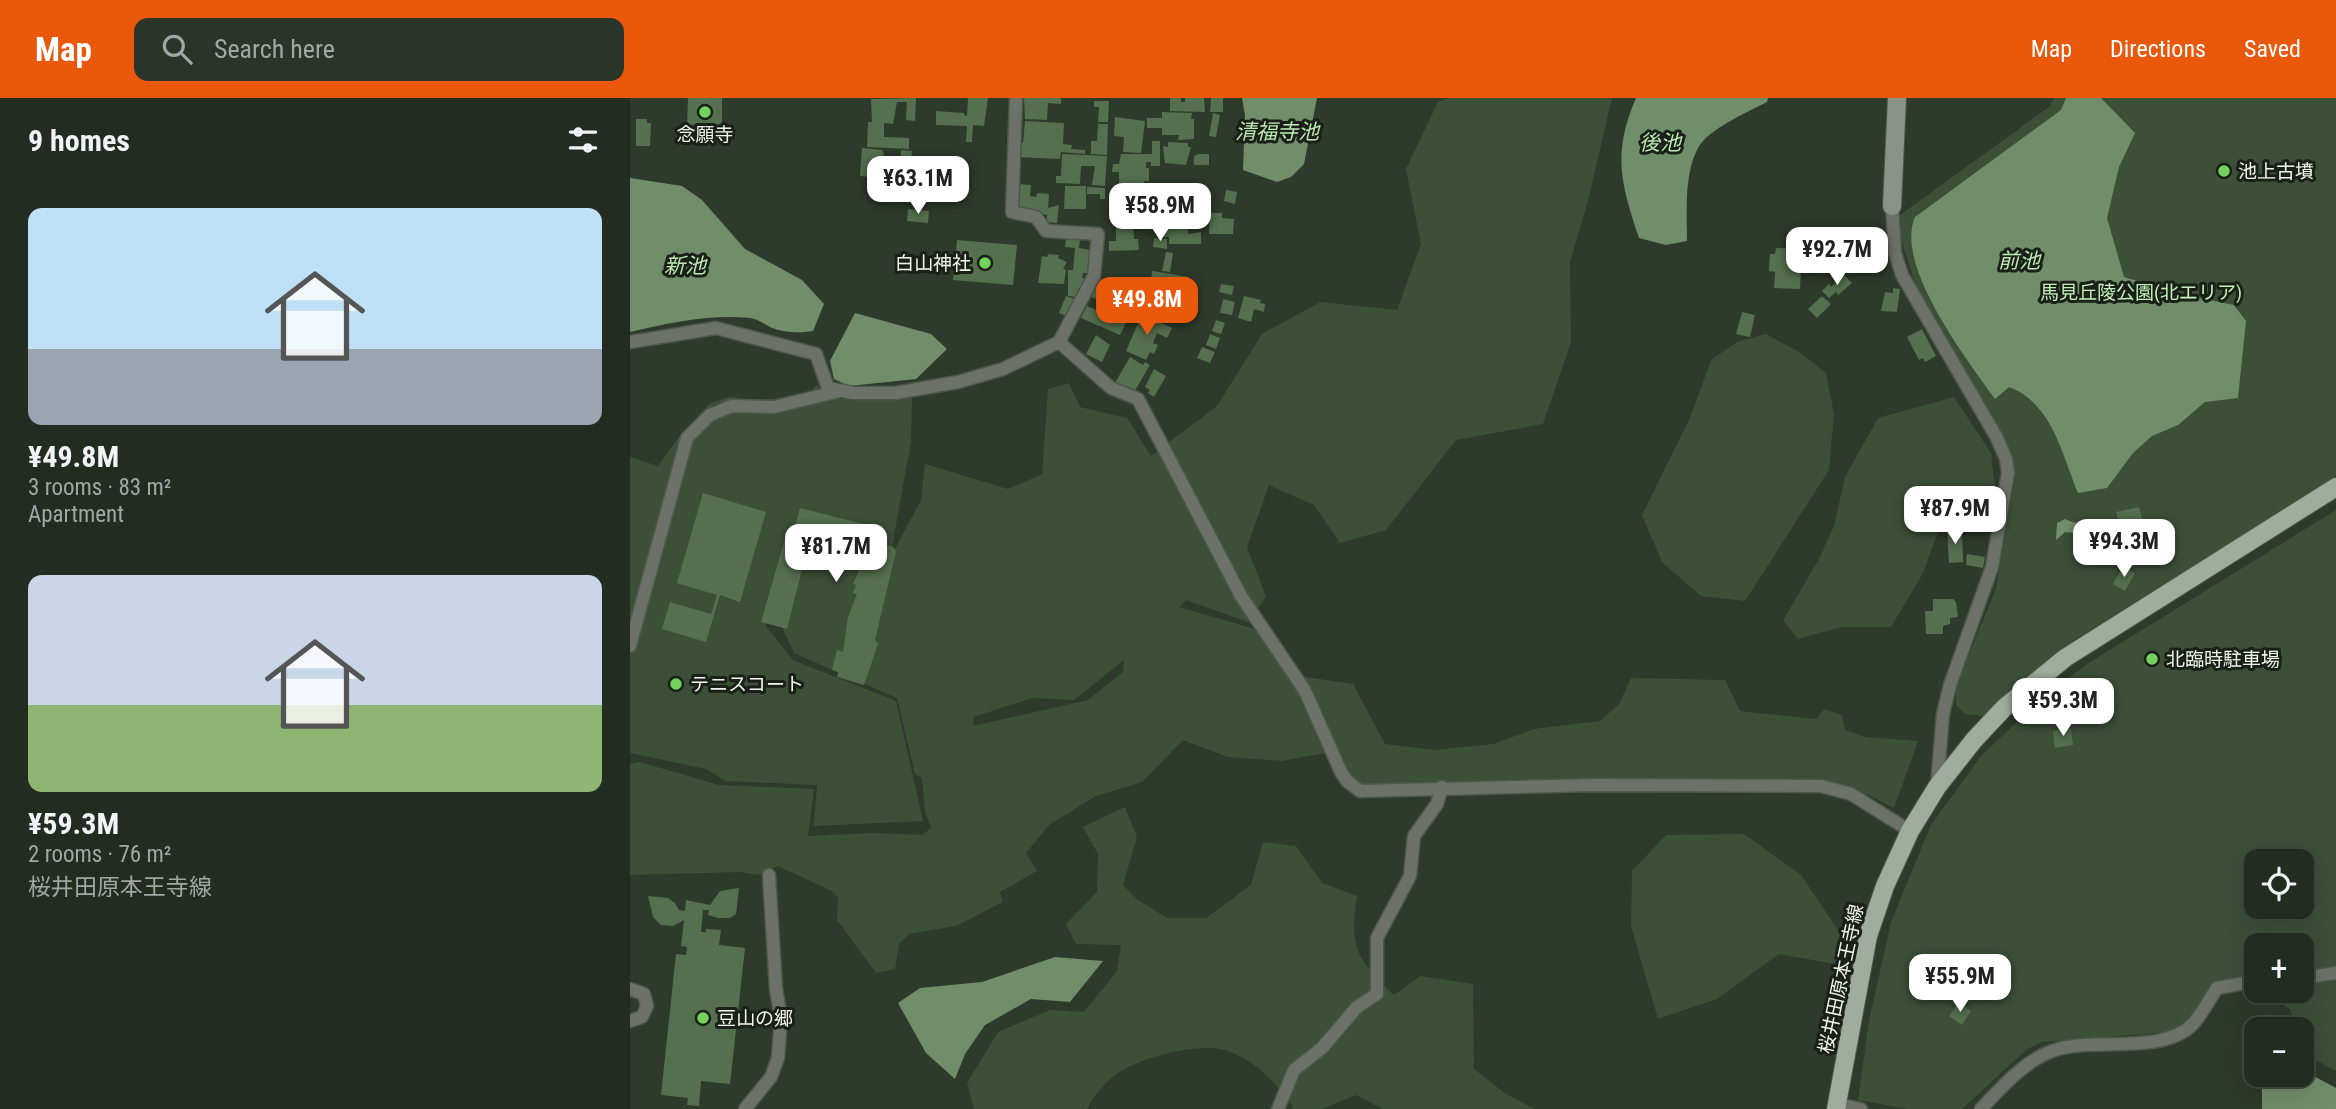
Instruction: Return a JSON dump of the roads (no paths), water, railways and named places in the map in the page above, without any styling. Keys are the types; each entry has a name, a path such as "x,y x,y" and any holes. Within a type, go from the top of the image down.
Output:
{"main road":[{"name":"桜井田原本王寺線","path":"1837,1106 1868,936 1885,886 1910,831 1937,787 2004,708 2065,658 2336,487"}],"street":[{"path":"630,342 716,328 816,354 828,388 895,393 958,382 1003,369 1059,342 1094,276 1098,234 1046,231 1036,217 1012,212 1016,98"},
{"path":"1897,98 1892,206 1895,253 1902,275 1997,438 2008,473 1993,567 1950,685 1943,714 1937,787"},
{"path":"1059,342 1111,388 1138,399 1241,596 1305,691 1347,781 1360,791 1443,787 1821,786 1851,794 1910,831"},
{"path":"630,646 687,438 710,415 733,406 774,407 841,391"},
{"path":"1278,1109 1294,1070 1322,1048 1357,1007 1377,994 1377,938 1410,876 1414,836 1437,804 1443,787"},
{"path":"745,1109 771,1077 778,1058 781,1018 776,989 769,875"},
{"path":"2314,976 2336,973"},
{"path":"1981,1109 2017,1073 2050,1052 2077,1044 2136,1043 2173,1037 2191,1026 2217,988 2244,983"},
{"path":"630,989 644,994 648,1006 642,1017 630,1021"},
{"path":"1837,1106 1861,1109"}],"water":[{"name":"清福寺池","path":"1242,98 1317,98 1304,164 1291,177 1277,182 1243,170 1245,115"},
{"name":"後池","path":"1636,98 1768,98 1767,102 1710,134 1698,148 1688,181 1687,241 1666,245 1639,238 1622,168 1624,135"},
{"name":"前池","path":"2066,98 2101,98 2135,133 2119,167 2107,218 2124,277 2179,294 2234,305 2246,321 2238,398 2205,402 2178,425 2152,436 2133,453 2107,488 2078,493 2046,417 2024,395 2009,387 1995,399 1952,337 1924,285 1915,260 1911,237 1915,217 2061,110"},
{"name":"新池","path":"630,178 682,186 702,200 745,249 802,280 824,304 813,331 784,331 753,319 720,317 659,325 630,332"},
{"path":"855,313 931,334 947,349 916,379 849,386 834,379 830,361"},
{"path":"2065,519 2077,523 2103,523 2108,526 2108,543 2098,548 2076,533 2065,532 2056,540 2057,523"},
{"path":"1055,957 1103,961 1070,1002 1031,999 985,1025 965,1054 955,1079 926,1053 898,1003 920,988 982,982"},
{"path":"2314,1076 2336,1088 2336,1109 2262,1109 2262,1087 2314,1087"}],"place":[{"name":"念願寺","path":"705,112"},
{"name":"池上古墳","path":"2224,171"},
{"name":"白山神社","path":"985,263"},
{"name":"北臨時駐車場","path":"2152,659"},
{"name":"テニスコート","path":"676,684"},
{"name":"豆山の郷","path":"703,1018"}],"park label":[{"name":"馬見丘陵公園(北エリア)","path":"2141,292"}]}
